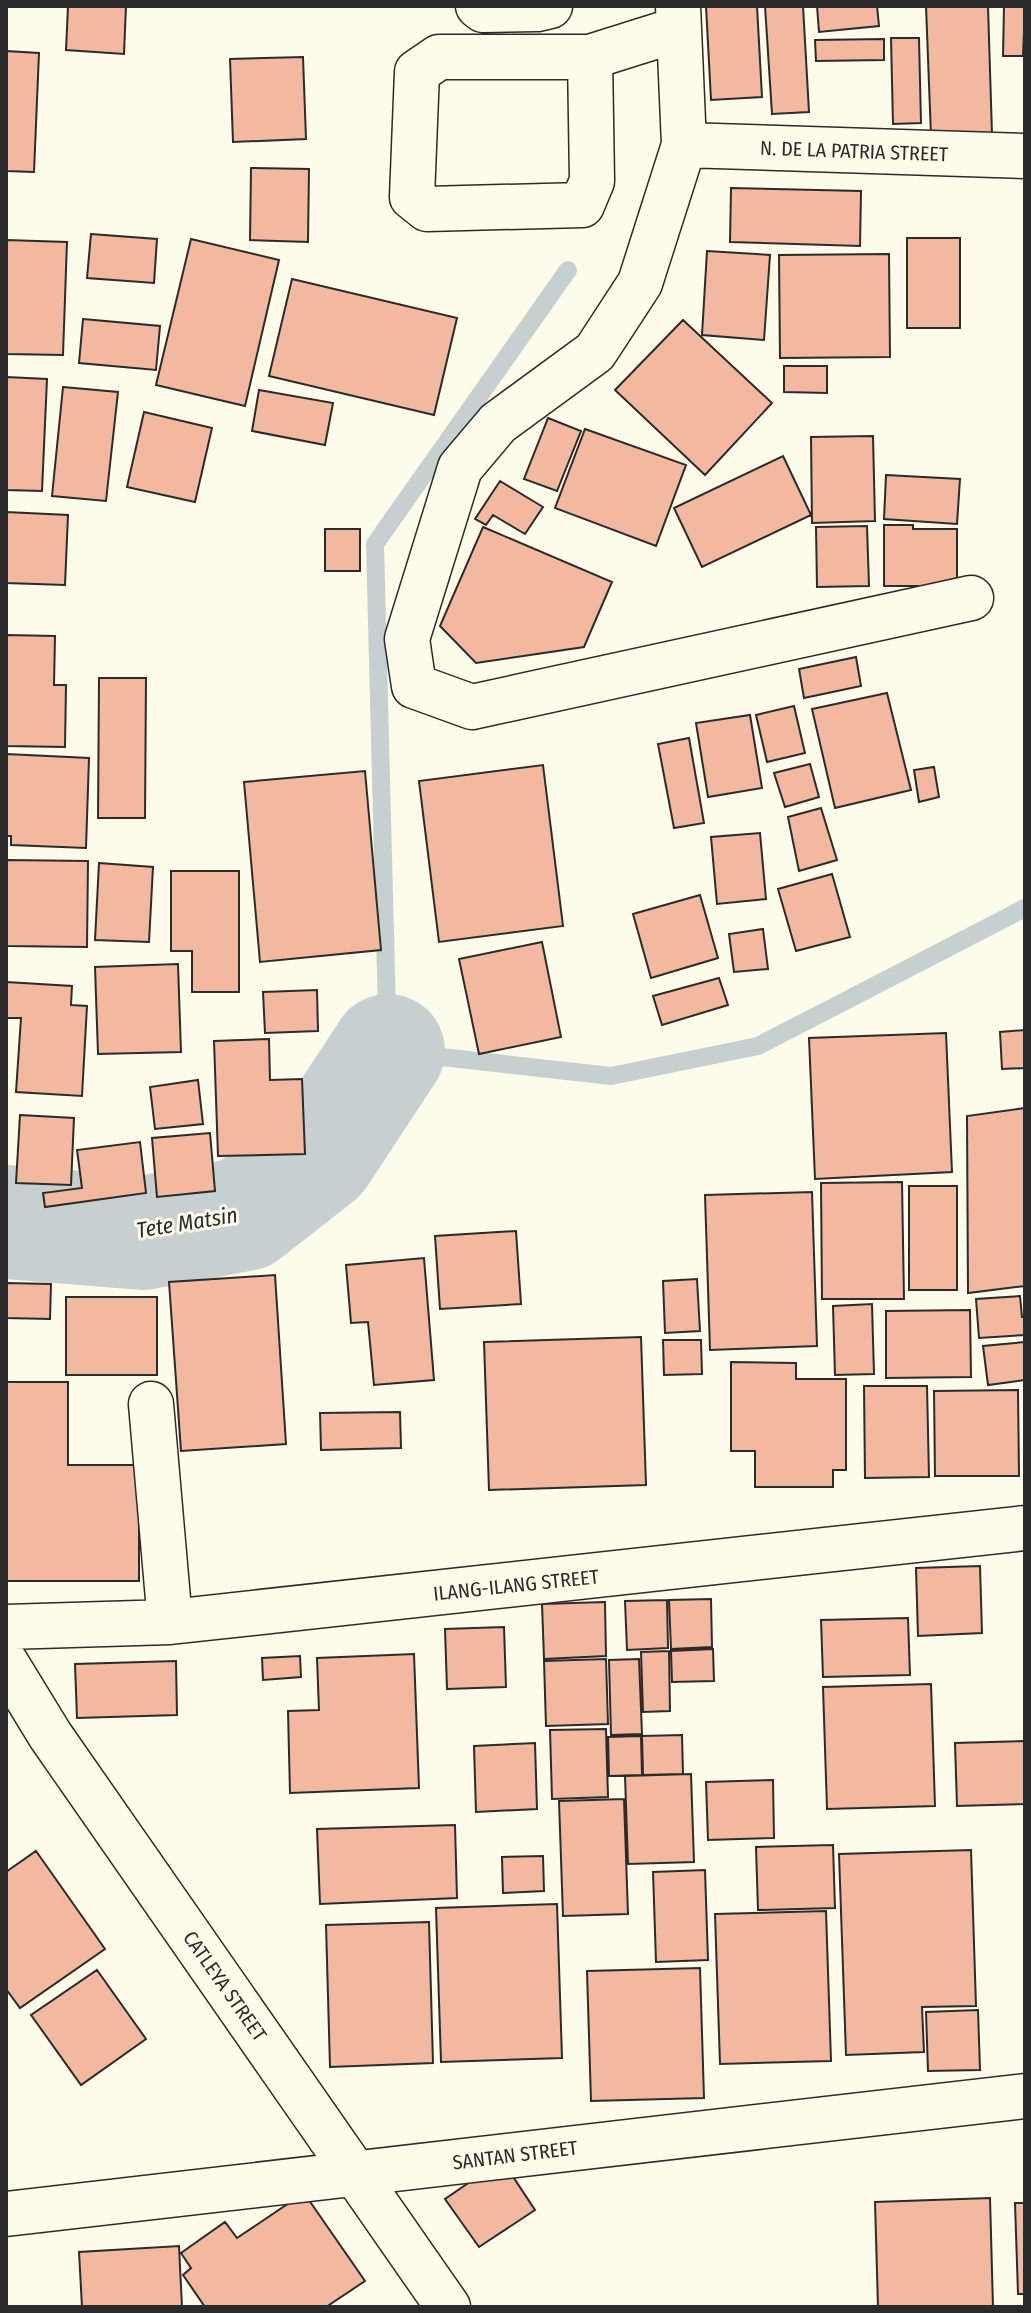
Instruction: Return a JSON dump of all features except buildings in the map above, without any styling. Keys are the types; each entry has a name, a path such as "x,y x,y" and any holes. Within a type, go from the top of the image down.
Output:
{"street":[{"path":"478,6 483,10 550,6"},
{"path":"590,57 592,181 582,205 427,209 412,197 417,72 439,57 590,57 678,18 684,145 640,283 595,352 498,423 460,468 407,639 414,686 472,707 971,598"},
{"name":"N. DE LA PATRIA STREET","path":"684,145 1025,156"},
{"path":"151,1404 170,1622"},
{"name":"ILANG-ILANG STREET","path":"6,1627 170,1622 1025,1528"},
{"name":"CATLEYA STREET","path":"6,1663 50,1735 448,2307"},
{"name":"SANTAN STREET","path":"6,2214 1025,2096"}],"waterway":[{"path":"568,270 375,544 388,1051 611,1076 758,1046 1025,908"},
{"name":"Tete Matsin","path":"6,1222 143,1233 245,1214 319,1156 388,1051"}]}
